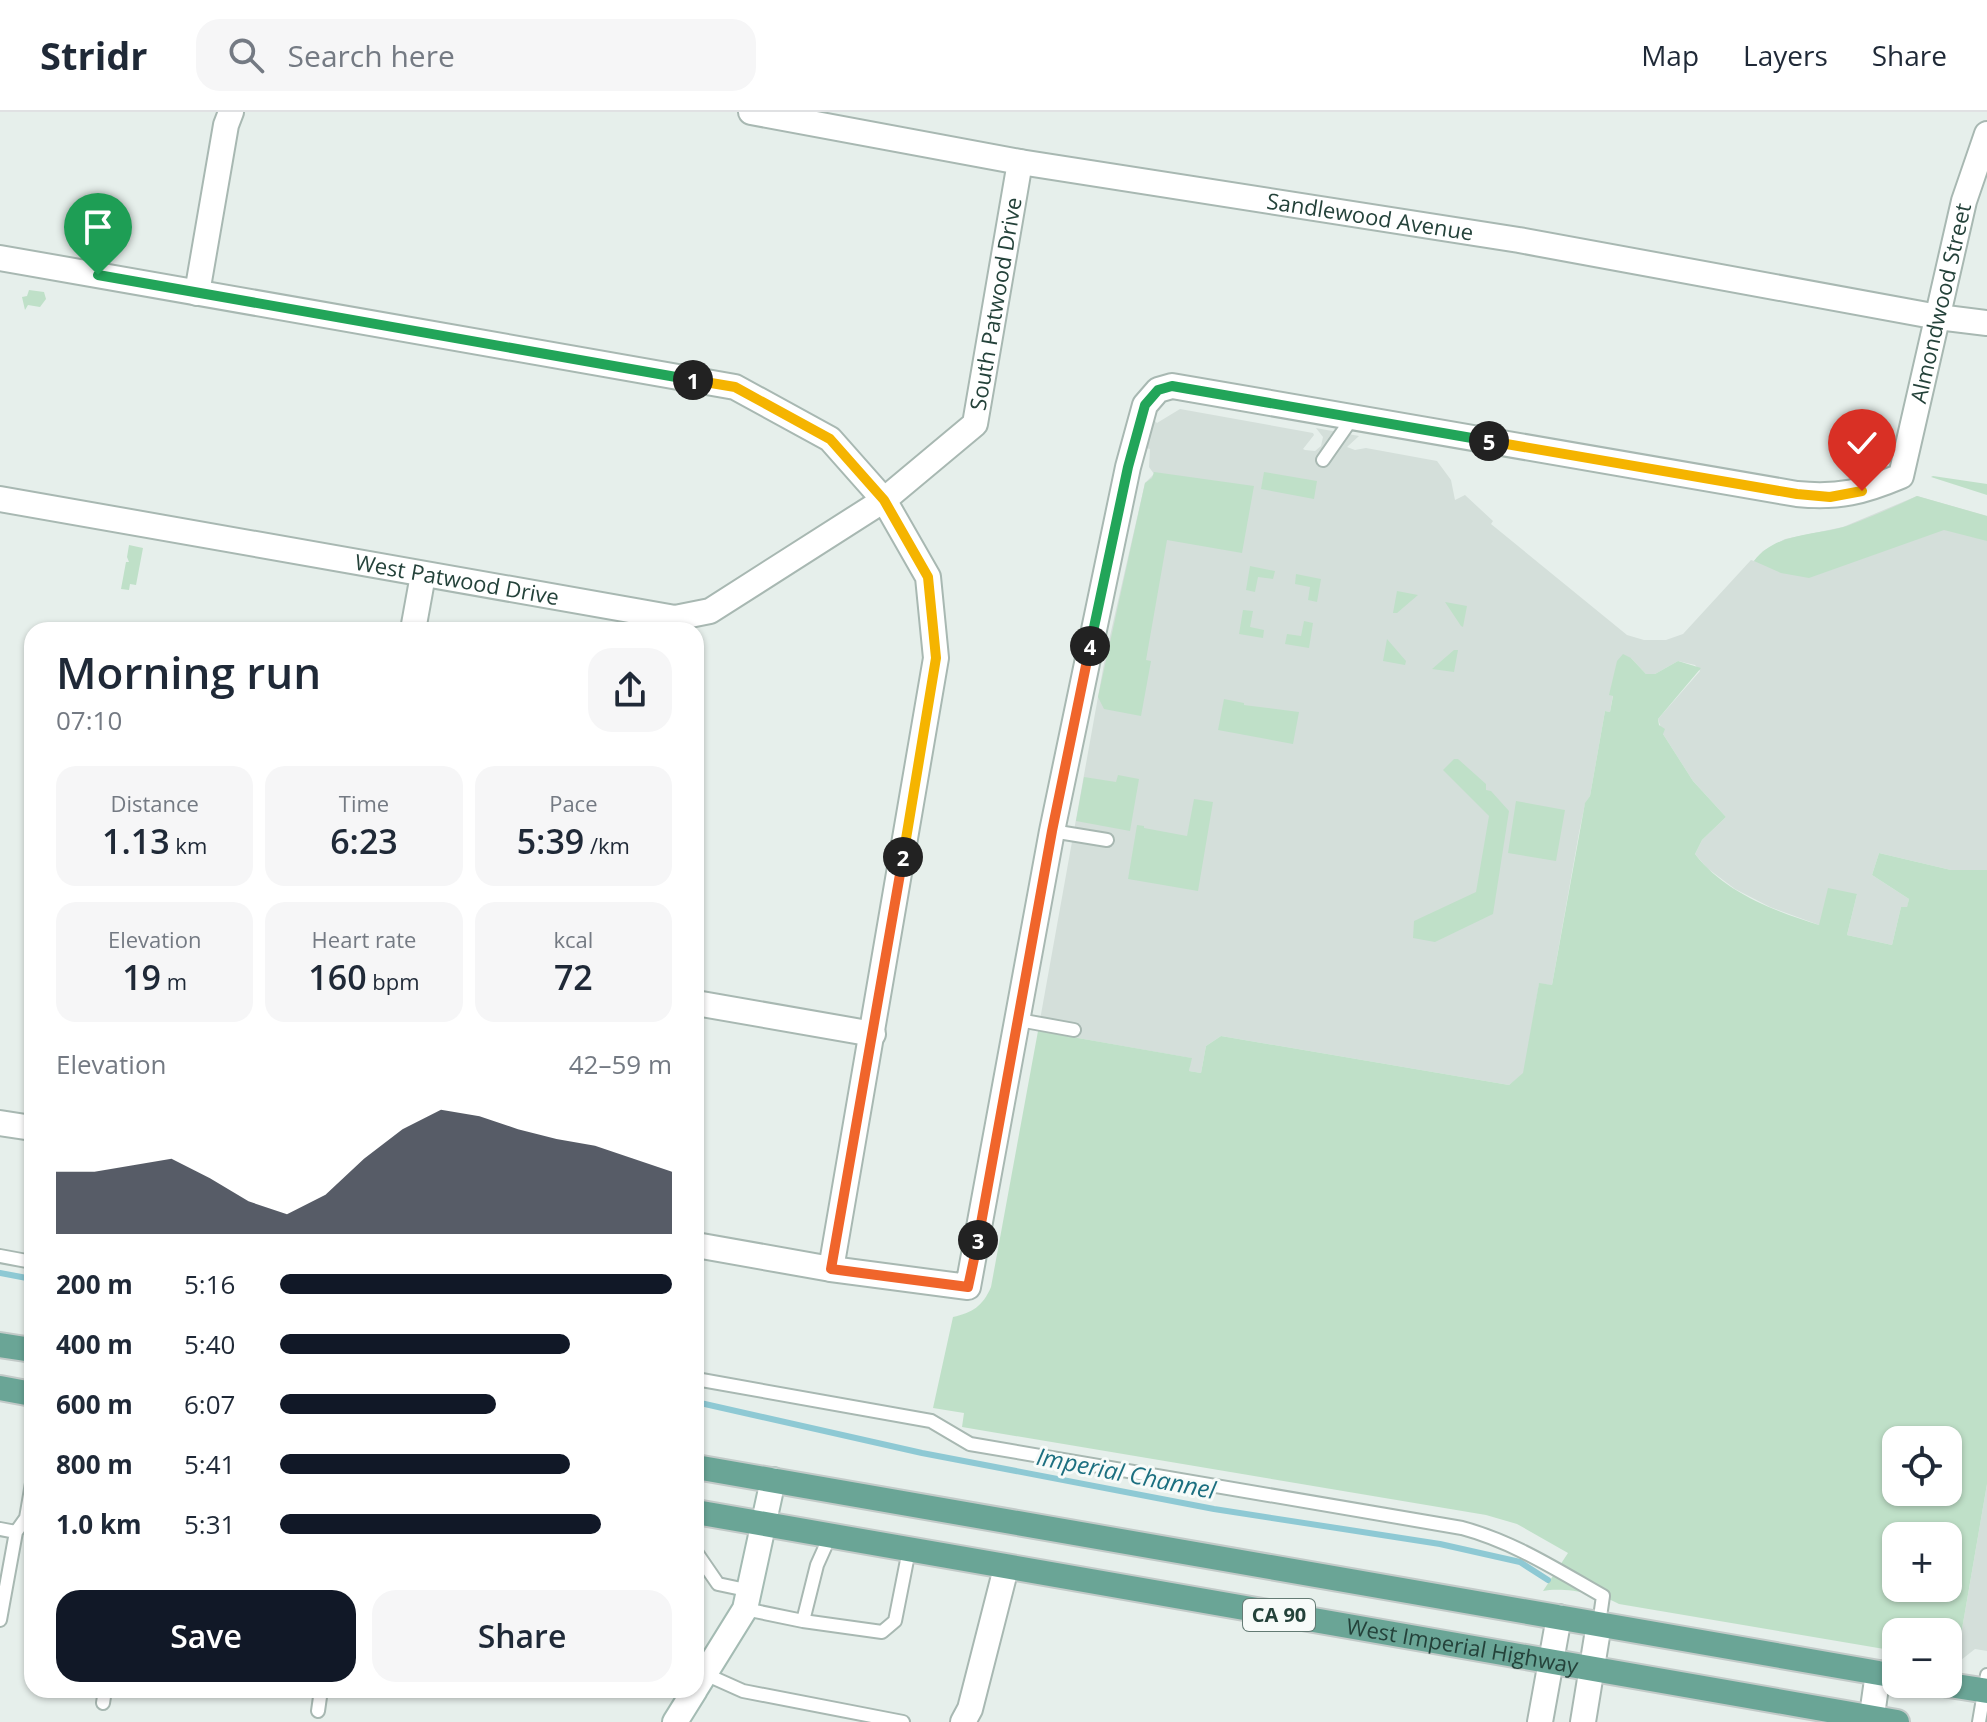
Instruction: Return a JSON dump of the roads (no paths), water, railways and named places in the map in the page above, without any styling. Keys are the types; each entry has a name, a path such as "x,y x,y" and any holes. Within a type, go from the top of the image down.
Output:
{"main road":[{"path":"0,1345 24,1349"},
{"path":"0,1388 24,1392"},
{"name":"West Imperial Highway","path":"704,1468 1882,1673"},
{"name":"West Imperial Highway","path":"704,1513 1871,1720 1897,1722"},
{"path":"1962,1685 1986,1686"}],"street":[{"path":"197,293 226,125 231,112"},
{"name":"Sandlewood Avenue","path":"751,112 1020,162 1519,240 1938,317 1987,323"},
{"name":"Almondwood Street","path":"1353,417 1816,496 1847,495 1901,476 1964,201 1987,134"},
{"name":"South Patwood Drive","path":"884,500 975,424 1020,162"},
{"path":"0,258 735,387 830,439 884,500 928,577 936,658 831,1269"},
{"path":"704,1246 831,1269 968,1287 1052,831 1128,467 1148,399 1158,390 1172,386 1353,417"},
{"name":"West Patwood Drive","path":"0,499 675,618 710,611 884,500"},
{"path":"414,622 423,575"},
{"path":"704,1004 873,1034"},
{"path":"0,1123 24,1127"},
{"path":"704,1674 748,1600 773,1480"},
{"path":"963,1722 970,1709 1006,1568"},
{"path":"1540,1722 1559,1617"},
{"path":"1583,1722 1599,1624"},
{"path":"1871,1720 1882,1688"},
{"path":"675,1722 690,1698"}],"lane":[{"path":"1323,460 1353,417"},
{"path":"1052,831 1107,840"},
{"path":"1019,1020 1074,1030"},
{"path":"0,1256 24,1260"},
{"path":"704,1380 931,1421 970,1444 1462,1528 1493,1536 1603,1596 1599,1624"},
{"path":"0,1620 16,1532 24,1521"},
{"path":"0,1529 16,1532"},
{"path":"803,1621 817,1565 830,1536"},
{"path":"704,1569 718,1584 748,1600 803,1621 882,1632 895,1621 909,1550"},
{"path":"704,1685 903,1722"},
{"path":"1979,1722 1986,1686"},
{"path":"318,1711 320,1698"}],"waterway":[{"name":"Imperial Channel","path":"0,1273 24,1278"},
{"name":"Imperial Channel","path":"704,1404 922,1453 1214,1509 1440,1544 1520,1562 1548,1580"}]}
